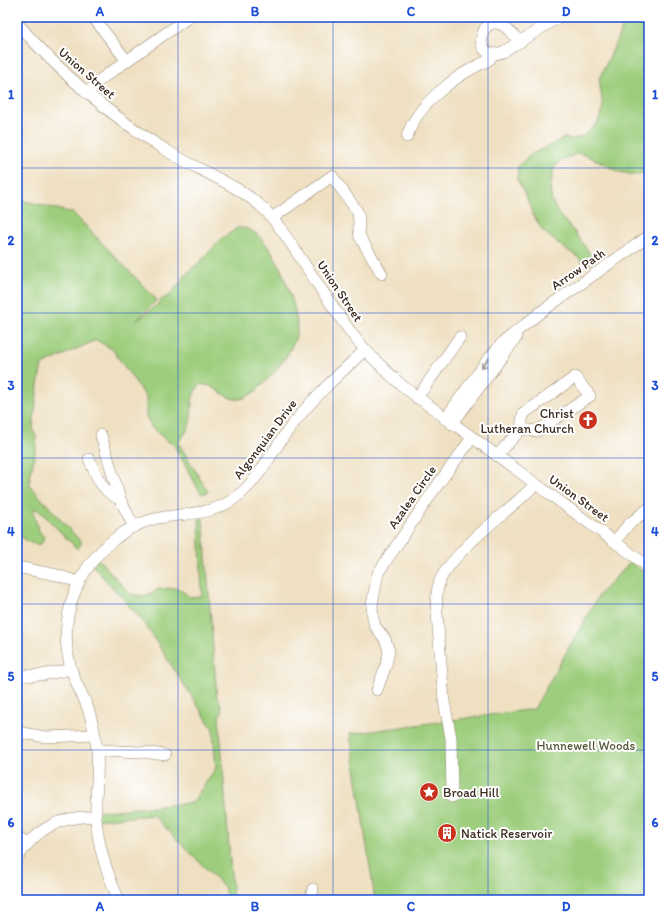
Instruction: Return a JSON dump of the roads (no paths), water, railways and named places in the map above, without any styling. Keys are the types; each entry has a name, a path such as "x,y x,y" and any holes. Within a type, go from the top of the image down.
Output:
{"street":[{"path":"93,17 127,61"},
{"path":"87,93 95,84 189,17"},
{"path":"520,42 503,26 493,24 488,26 482,33 481,43 484,48 493,54 503,52 520,42 559,17"},
{"name":"Union Street","path":"17,23 45,54 87,93 122,120 167,151 243,193 264,210 289,240 346,326 365,350 394,379 416,398 649,567"},
{"path":"407,137 411,125 418,114 429,102 457,77 490,59 493,54"},
{"path":"272,218 332,176 359,215 358,232 382,274"},
{"name":"Arrow Path","path":"448,421 524,327 542,312 649,236"},
{"path":"416,398 460,337"},
{"name":"Algonquian Drive","path":"119,900 105,866 96,817 97,750 95,735 90,713 71,669 67,647 67,625 70,606 78,582 91,562 99,553 115,539 134,527 154,520 208,511 225,505 233,500 253,481 276,446 302,413 325,388 365,350"},
{"path":"497,456 521,429 523,414 575,377 590,396 536,431 521,429"},
{"path":"101,435 120,499 134,527"},
{"name":"Azalea Circle","path":"377,690 386,665 389,651 385,639 373,619 372,605 378,573 434,490 472,438"},
{"path":"89,459 106,492 120,499"},
{"path":"452,797 451,738 444,700 436,603 440,583 443,574 458,556 491,523 527,494 535,484"},
{"path":"615,541 629,524 649,508"},
{"path":"17,567 57,575 78,582"},
{"path":"17,674 41,676 71,669"},
{"path":"17,732 46,736 95,735"},
{"path":"97,750 128,751 165,755"},
{"path":"17,860 27,844 43,830 60,821 78,816 96,817"},
{"path":"17,838 27,844"},
{"path":"311,900 313,889"}],"place":[{"name":"Christ Lutheran Church","path":"588,420"},
{"name":"Broad Hill","path":"429,792"},
{"name":"Natick Reservoir","path":"447,833"}],"park label":[{"name":"Hunnewell Woods","path":"586,745"}]}
